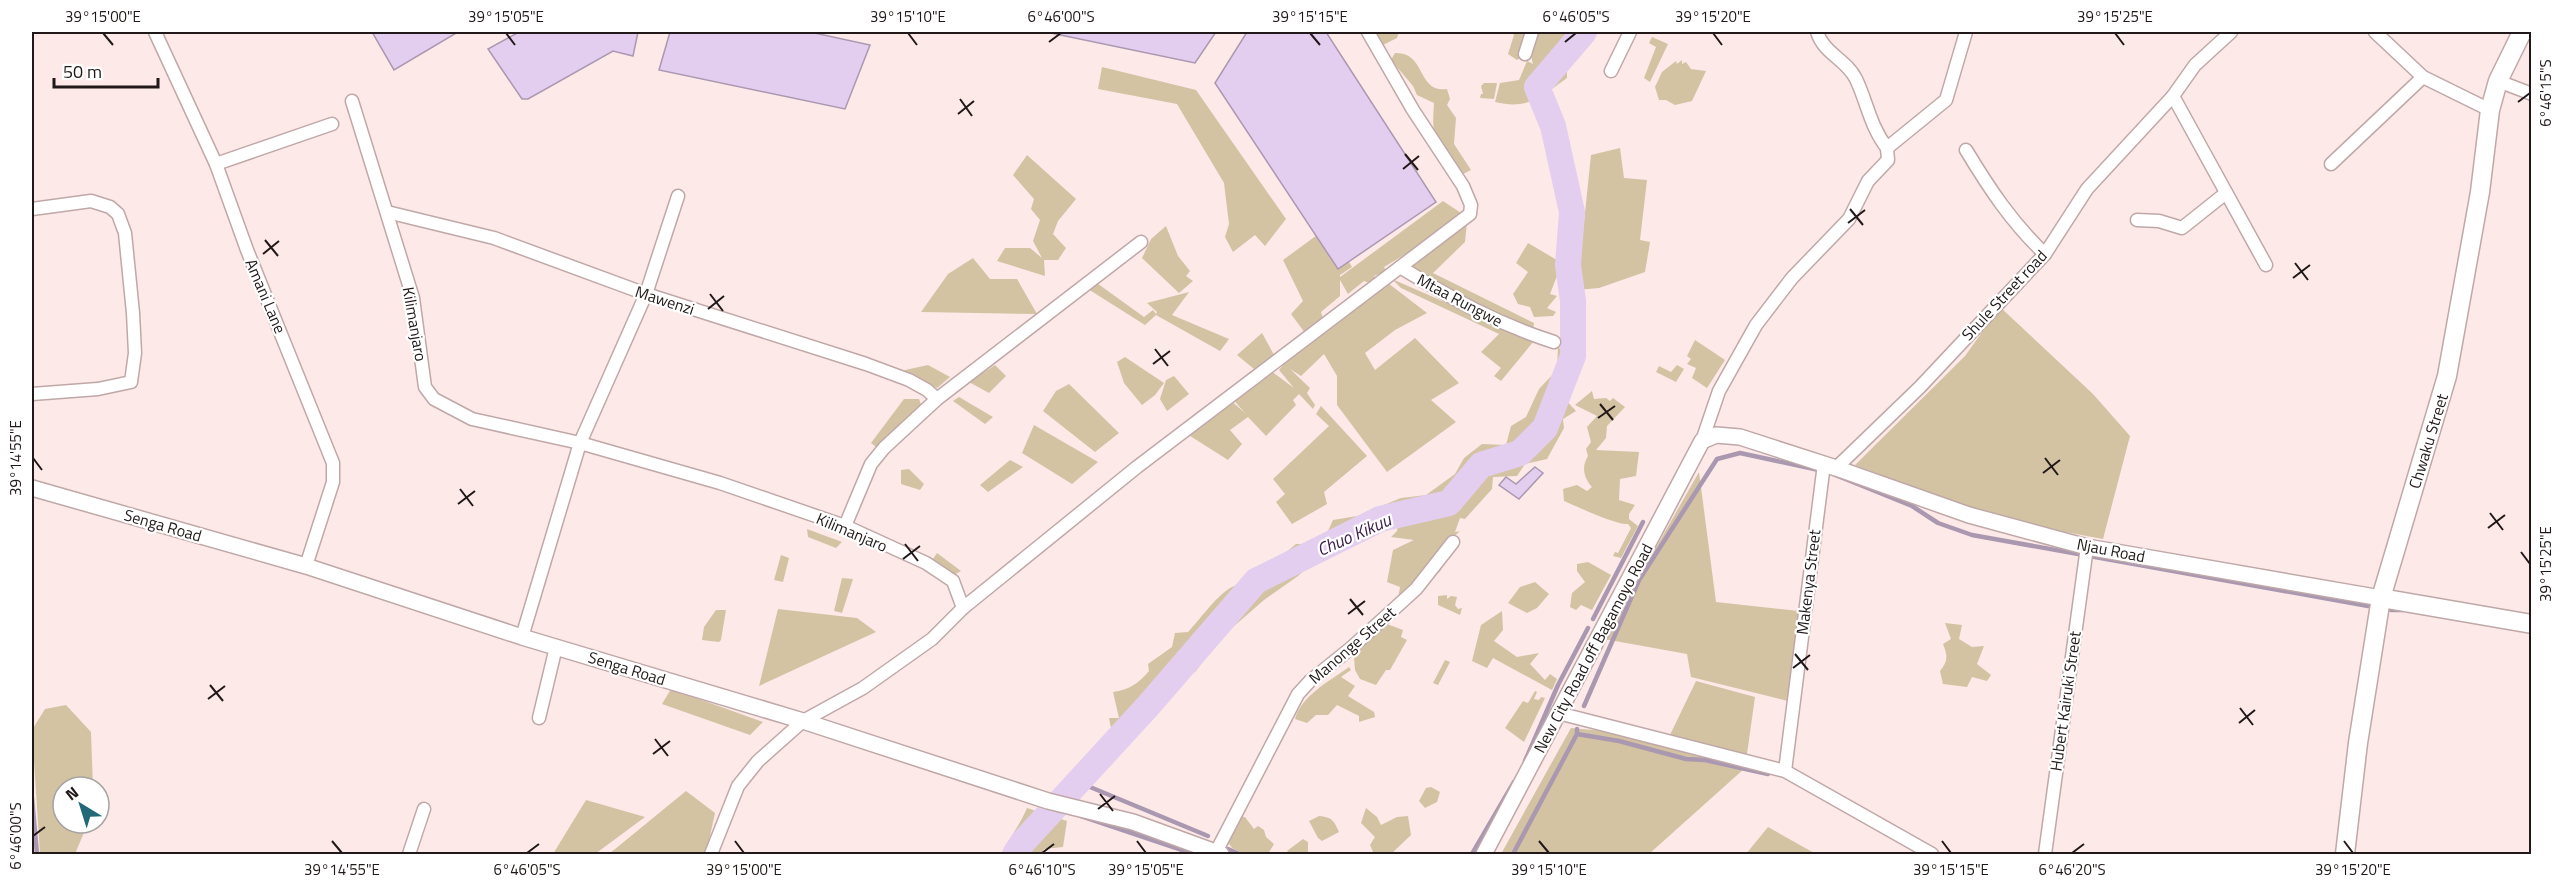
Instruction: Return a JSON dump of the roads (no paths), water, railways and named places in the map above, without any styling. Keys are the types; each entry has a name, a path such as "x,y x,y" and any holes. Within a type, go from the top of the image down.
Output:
{"main road":[{"name":"Chwaku Street","path":"2345,855 2358,743 2381,598 2447,376 2478,204 2490,111 2498,81 2522,32"},
{"name":"Njau Road","path":"2381,598 2532,624"}],"street":[{"name":"Amani Lane","path":"155,32 216,164 247,250 333,463 333,482 306,566"},
{"path":"711,855 738,786 758,761 803,721 862,688 932,639 963,608 1137,467 1460,224 1470,214 1471,205 1463,186 1413,110 1368,32"},
{"path":"1525,54 1532,32"},
{"path":"1611,71 1630,32"},
{"path":"1702,441 1719,391 1756,325 1792,278 1849,219 1868,181 1888,160 1887,148 1873,127 1855,77 1824,47 1817,32"},
{"path":"1887,148 1946,100 1966,32"},
{"name":"Shule Street road","path":"1830,466 1920,387 2044,254 2087,189 2173,96 2195,65 2231,32"},
{"path":"2375,32 2423,77 2490,111"},
{"path":"2331,164 2423,77"},
{"path":"2498,81 2532,94"},
{"path":"2173,96 2266,265"},
{"name":"Kilimanjaro","path":"352,101 413,298 425,387 434,399 472,419 580,443 720,483 844,526 926,563 953,580 963,608"},
{"path":"216,164 332,124"},
{"path":"1966,150 1992,194 2021,232 2044,254"},
{"path":"2137,220 2159,221 2182,228 2226,193"},
{"path":"522,637 580,443 646,294 678,196"},
{"path":"32,209 91,201 110,207 118,214 125,233 135,353 131,382 98,389 32,394"},
{"name":"Mawenzi","path":"387,212 494,238 646,294 786,337 883,370 927,390 937,399"},
{"path":"844,526 871,464 884,448 937,399 1141,242"},
{"name":"Mtaa Rungwe","path":"1400,267 1474,311 1515,329 1554,342"},
{"name":"Njau Road","path":"1702,441 1716,435 1740,437 1969,515 2086,547 2381,598"},
{"name":"New City Road off Bagamoyo Road","path":"1484,855 1702,441"},
{"name":"Makenya Street","path":"1785,771 1830,466"},
{"name":"Senga Road","path":"32,488 306,566 522,637 803,721 1048,801 1133,822 1217,854"},
{"name":"Manonge Street","path":"1217,854 1298,694 1416,589 1454,542"},
{"name":"Hubert Kairuki Street","path":"2044,855 2086,547"},
{"path":"539,718 556,647"},
{"path":"1558,713 1785,771 1932,855"},
{"path":"409,855 424,809"}],"waterway":[{"name":"Chuo Kikuu","path":"1015,854 1023,842 1148,706 1256,581 1380,519 1449,503 1481,465 1520,453 1545,428 1573,356 1573,301 1568,265 1572,212 1553,126 1537,87 1584,32"},
{"path":"1584,706 1639,580 1717,459 1740,453 1819,470"},
{"path":"1833,474 1912,506 1938,523 1972,535 2368,606"},
{"path":"1593,619 1643,522"},
{"path":"2391,610 2403,610"},
{"path":"1525,761 1558,685 1588,628"},
{"path":"1513,854 1577,734 1577,729"},
{"path":"1577,734 1619,741 1686,759 1705,760 1768,774"},
{"path":"1078,782 1208,836"},
{"path":"1472,854 1514,782"},
{"path":"32,798 37,854"},
{"path":"1081,816 1194,854"},
{"path":"1228,849 1239,854"}]}
